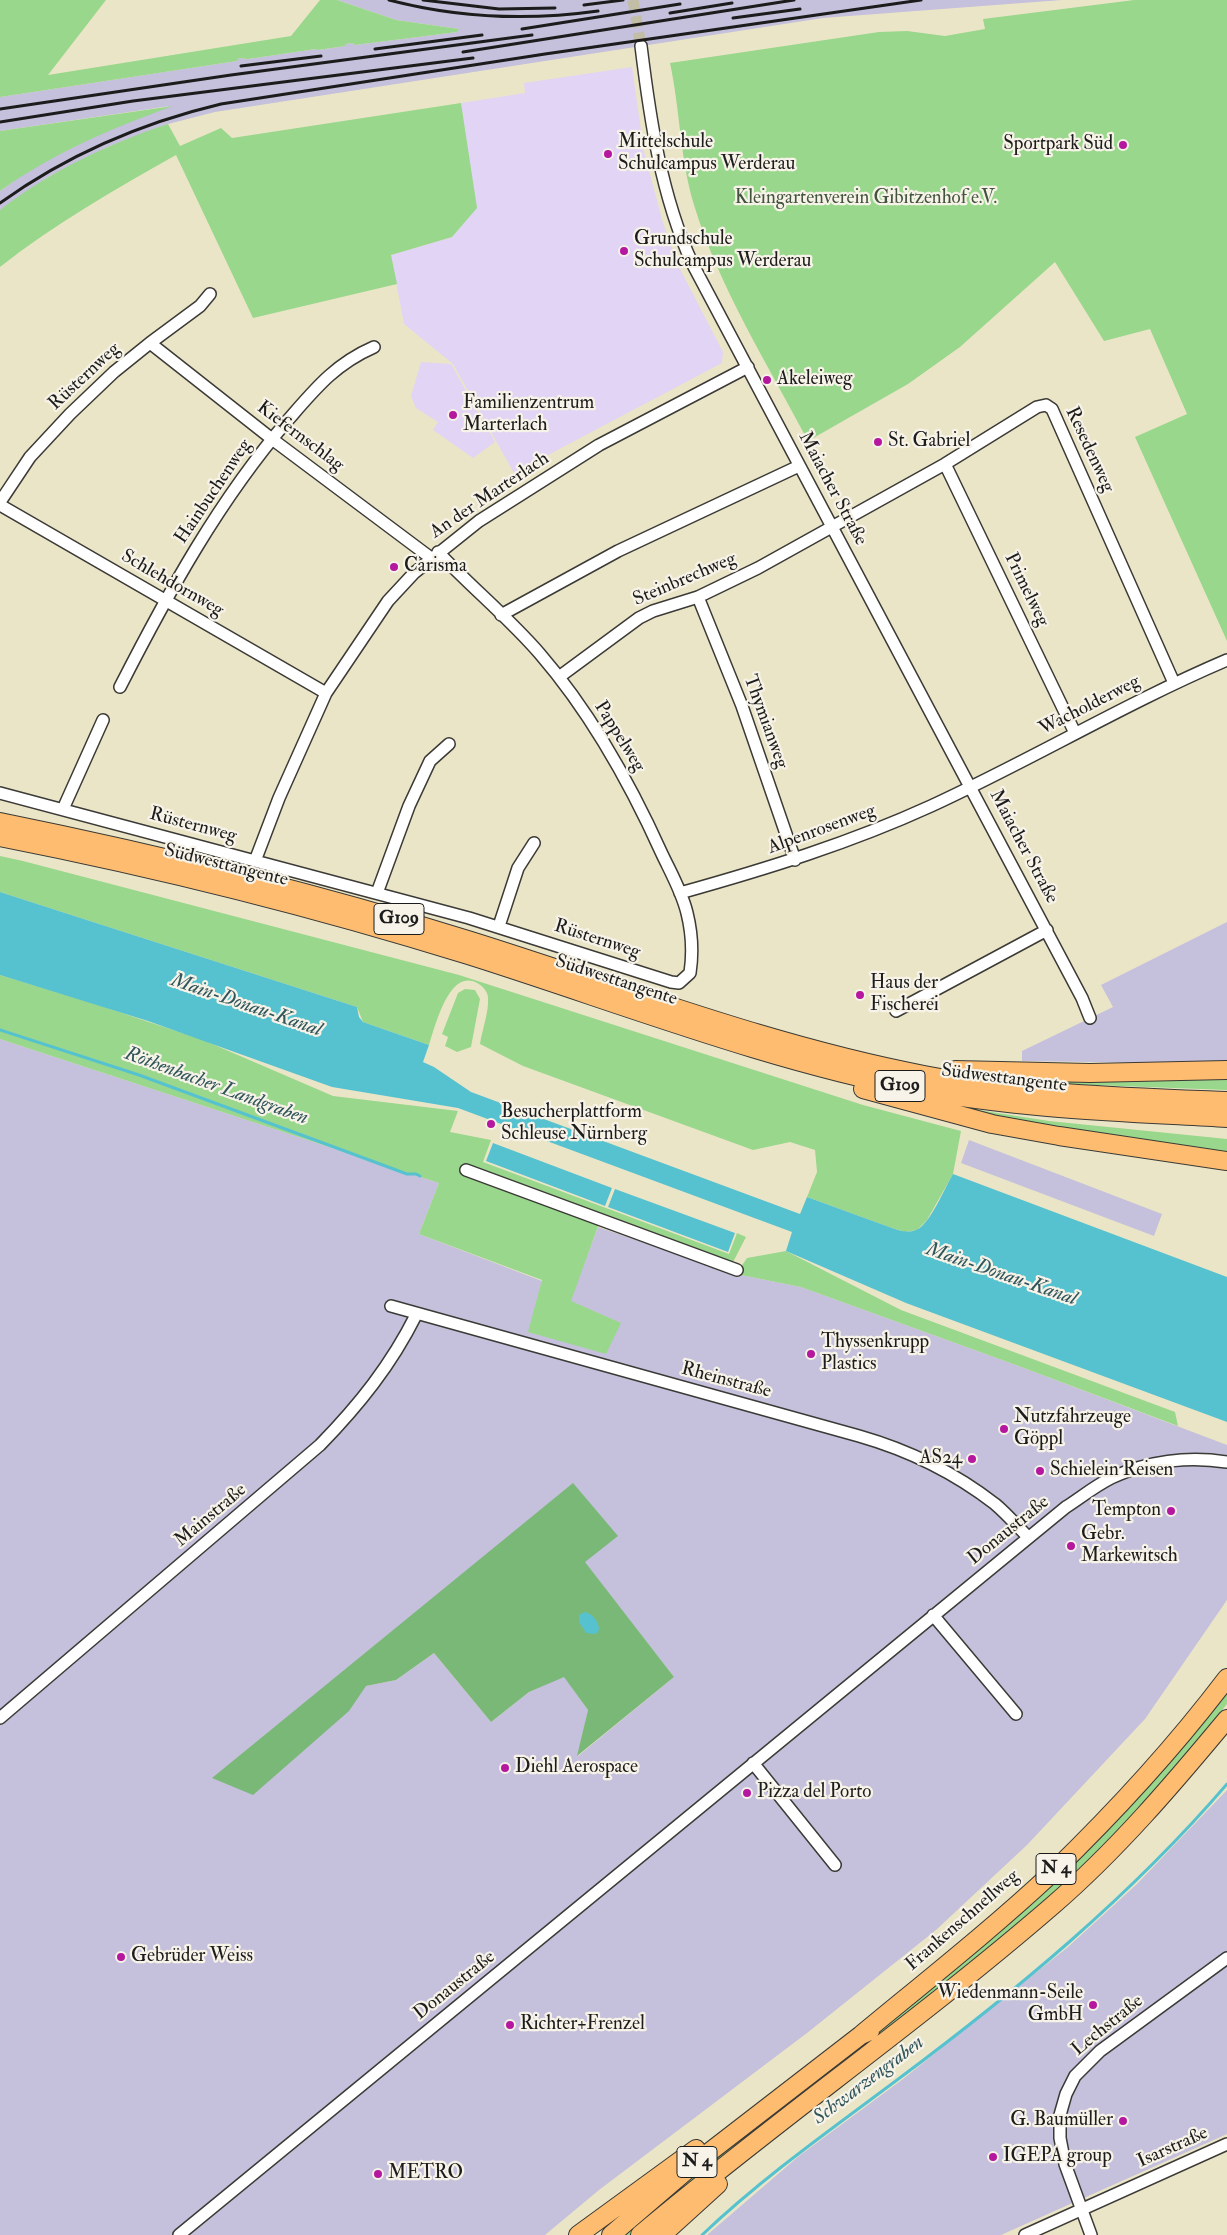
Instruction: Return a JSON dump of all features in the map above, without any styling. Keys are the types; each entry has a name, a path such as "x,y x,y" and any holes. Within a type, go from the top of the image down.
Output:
{"highway":[{"name":"Südwesttangente","path":"0,822 161,857 366,910 469,940 754,1032 868,1063 944,1079 1022,1089 1227,1101"},
{"name":"Südwesttangente","path":"0,837 186,878 368,925 465,954 766,1051 847,1074 945,1094 1038,1107 1227,1118"},
{"path":"766,1051 784,1065 963,1117 1059,1136 1227,1162"},
{"path":"868,1063 1008,1073 1227,1070"},
{"path":"1143,1114 1202,1126 1227,1128"},
{"name":"Frankenschnellweg","path":"610,2235 694,2164 861,2035 1017,1904 1075,1850 1128,1796 1227,1678"},
{"name":"Frankenschnellweg","path":"640,2235 728,2162 943,1995 1053,1905 1129,1831 1227,1718"},
{"name":"Frankenschnellweg","path":"861,2035 943,1995"},
{"path":"578,2235 735,2120 785,2093"},
{"path":"662,2235 759,2150 792,2112"}],"street":[{"name":"Maiacher Straße","path":"641,46 648,104 660,166 692,263 971,786 1082,998 1090,1018"},
{"name":"Rüsternweg","path":"0,503 30,457 68,416 114,372 200,306 210,294"},
{"name":"Kiefernschlag","path":"150,343 272,439 435,555"},
{"name":"Hainbuchenweg","path":"120,687 165,600 218,510 272,439 322,380 356,355 374,347"},
{"name":"An der Marterlach","path":"255,861 279,798 326,693 388,601 435,555 507,502 599,445 748,367"},
{"name":"Resedenweg","path":"832,526 945,464 1037,407 1046,405 1052,409 1174,682"},
{"name":"Primelweg","path":"945,464 1075,733"},
{"path":"501,615 618,551 799,466"},
{"name":"Schlehdornweg","path":"0,503 326,693"},
{"name":"Steinbrechweg","path":"559,676 639,618 653,611 698,597 758,568 832,526"},
{"name":"Pappelweg","path":"435,555 501,615 538,652 559,676 598,733 630,788 680,893 692,938 690,973 684,980"},
{"name":"Thymianweg","path":"698,597 742,706 795,860"},
{"name":"Wacholderweg","path":"971,786 1174,682 1227,660"},
{"path":"63,809 104,720"},
{"path":"377,893 416,791 430,761 449,744"},
{"name":"Alpenrosenweg","path":"680,893 795,860 864,835 971,786"},
{"name":"Rüsternweg","path":"0,793 499,926 671,982 679,983 684,980"},
{"path":"499,926 518,868 534,843"},
{"name":"Maiacher Straße","path":"896,1011 1046,930"},
{"path":"466,1170 737,1270"},
{"name":"Rheinstraße","path":"391,1306 416,1315 850,1433 905,1452 942,1470 996,1504 1028,1537"},
{"name":"Mainstraße","path":"0,1718 320,1445 362,1401 403,1342 416,1315"},
{"name":"Donaustraße","path":"179,2235 1068,1505 1110,1479 1133,1470 1175,1460 1206,1459 1227,1462"},
{"path":"933,1615 1016,1714"},
{"path":"753,1763 835,1865"},
{"name":"Lechstraße","path":"1091,2235 1065,2164 1060,2138 1060,2114 1066,2094 1075,2076 1100,2051 1227,1958"},
{"name":"Isarstraße","path":"1024,2235 1227,2144"}],"shaded area":[{"path":"337,0 1062,0 823,18 215,112 168,124 110,146 50,176 0,210 0,191 32,168 101,133 170,106 0,131 0,97 237,61 239,58 248,59 345,46 352,43 355,45 457,32 459,29 396,20"},
{"path":"632,67 644,152 663,223 680,269 723,352 722,363 514,473 453,364 404,324 391,255 452,237 476,208 461,103 525,93 524,83"},
{"name":"Familienzentrum Marterlach","path":"421,362 451,364 495,442 473,458 433,430 438,422 416,408 411,396"},
{"path":"1227,922 1227,1064 1022,1061 1022,1051 1113,1007 1101,985"},
{"path":"0,1039 439,1183 419,1234 542,1281 529,1332 620,1323 570,1301 598,1227 736,1274 801,1287 1016,1365 1227,1445 1227,1600 1145,1719 1027,1845 936,1930 807,2033 599,2190 545,2235 0,2235","holes":["584,1562 674,1677 578,1756 588,1710 564,1676 529,1692 491,1722 434,1653 396,1680 366,1686 213,1778 275,1727"]},
{"path":"969,1140 1162,1214 1154,1236 961,1163"},
{"path":"1227,1790 1227,2134 1001,2235 707,2235 799,2156 903,2079 1068,1947 1137,1884"}],"green space":[{"path":"0,0 106,0 48,75 291,36 320,0 337,0 396,20 459,29 457,32 355,45 352,43 345,46 248,59 239,58 237,61 0,97"},
{"name":"Kleingartenverein Gibitzenhof e.V.","path":"1134,0 1227,0 1227,641 1135,437 1187,414 1150,329 1104,341 1055,262 960,347 908,384 808,441 745,325 704,236 689,188 670,63 879,32 907,31 945,36 985,29 983,19"},
{"path":"461,103 477,208 452,237 391,255 397,284 253,318 176,155 108,194 42,236 0,267 0,210 59,171 123,140 168,124 180,146 221,128 232,138"},
{"path":"173,106 84,142 41,165 0,191 0,131"},
{"path":"0,856 459,975 863,1105 961,1131 953,1174 927,1220 917,1230 905,1232 892,1228 807,1197 817,1172 815,1150 790,1142 753,1150 523,1066 480,1044 488,998 485,989 477,983 467,981 459,984 451,991 439,1014 429,1045 363,1022 357,1007 0,892"},
{"path":"0,975 203,1040 333,1096 458,1111 450,1132 491,1140 483,1162 729,1254 737,1233 746,1237 732,1264 601,1218 571,1301 621,1323 606,1354 528,1332 542,1280 419,1234 439,1183 0,1039"},
{"path":"465,989 475,990 480,999 471,1047 457,1052 445,1046 448,1037 442,1034 458,993"},
{"path":"1227,1074 1227,1090 1041,1083 1042,1076"},
{"path":"946,1105 1049,1121 1227,1139 1227,1157 1066,1134"},
{"path":"786,1251 901,1310 1175,1412 1178,1426 801,1287 736,1274 747,1258"},
{"path":"573,1483 618,1536 585,1562 674,1677 577,1756 588,1710 564,1677 529,1692 491,1722 434,1653 396,1680 366,1686 349,1711 253,1795 212,1778"},
{"path":"1227,1693 1227,1704 1174,1768 1118,1830 1055,1892 954,1977 631,2235 620,2235 1021,1911 1109,1829 1181,1750"}],"water":[{"name":"Main-Donau-Kanal","path":"0,892 357,1007 359,1017 363,1022 429,1045 423,1062 434,1067 471,1092 800,1214 807,1197 895,1229 913,1231 927,1221 953,1174 1227,1277 1227,1422 906,1303 786,1251 792,1232 458,1108 332,1087 148,1021 0,975"},
{"path":"493,1143 612,1188 605,1206 486,1161"},
{"path":"615,1189 735,1233 728,1252 608,1207"},
{"path":"585,1612 593,1616 597,1621 599,1630 596,1634 586,1633 579,1622 579,1615"}],"waterway":[{"name":"Röthenbacher Landgraben","path":"0,1030 139,1075 407,1174 420,1176"},
{"name":"Schwarzengraben","path":"702,2235 772,2174 941,2047 1070,1941 1152,1865 1227,1784"}],"tunnel":[{"path":"633,0 641,46"}],"railway":[{"path":"389,0 441,11 493,16 545,16 598,11"},
{"path":"423,0 499,9 555,8"},
{"path":"584,5 623,0"},
{"path":"463,52 794,0"},
{"path":"0,203 52,170 106,143 162,121 221,104 545,54 921,0"},
{"path":"670,13 732,3"},
{"path":"522,29 680,4"},
{"path":"733,18 800,9"},
{"path":"375,49 482,35"},
{"path":"0,109 231,75 532,35"},
{"path":"241,66 321,56"},
{"path":"0,122 133,101 473,58"}],"place":[{"name":"Sportpark Süd","path":"1123,145"},
{"name":"Mittelschule Schulcampus Werderau","path":"608,154"},
{"name":"Grundschule Schulcampus Werderau","path":"624,251"},
{"name":"Akeleiweg","path":"767,380"},
{"name":"Familienzentrum Marterlach","path":"453,415"},
{"name":"St. Gabriel","path":"878,442"},
{"name":"Carisma","path":"394,567"},
{"name":"Haus der Fischerei","path":"860,995"},
{"name":"Besucherplattform Schleuse Nürnberg","path":"491,1124"},
{"name":"Thyssenkrupp Plastics","path":"811,1354"},
{"name":"Nutzfahrzeuge Göppl","path":"1004,1429"},
{"name":"AS24","path":"972,1459"},
{"name":"Schielein Reisen","path":"1040,1471"},
{"name":"Tempton","path":"1171,1511"},
{"name":"Gebr. Markewitsch","path":"1071,1546"},
{"name":"Diehl Aerospace","path":"505,1768"},
{"name":"Pizza del Porto","path":"747,1793"},
{"name":"Gebrüder Weiss","path":"121,1957"},
{"name":"Wiedenmann-Seile GmbH","path":"1093,2005"},
{"name":"Richter+Frenzel","path":"510,2025"},
{"name":"G. Baumüller","path":"1123,2121"},
{"name":"IGEPA group","path":"993,2157"},
{"name":"METRO","path":"378,2174"}]}
